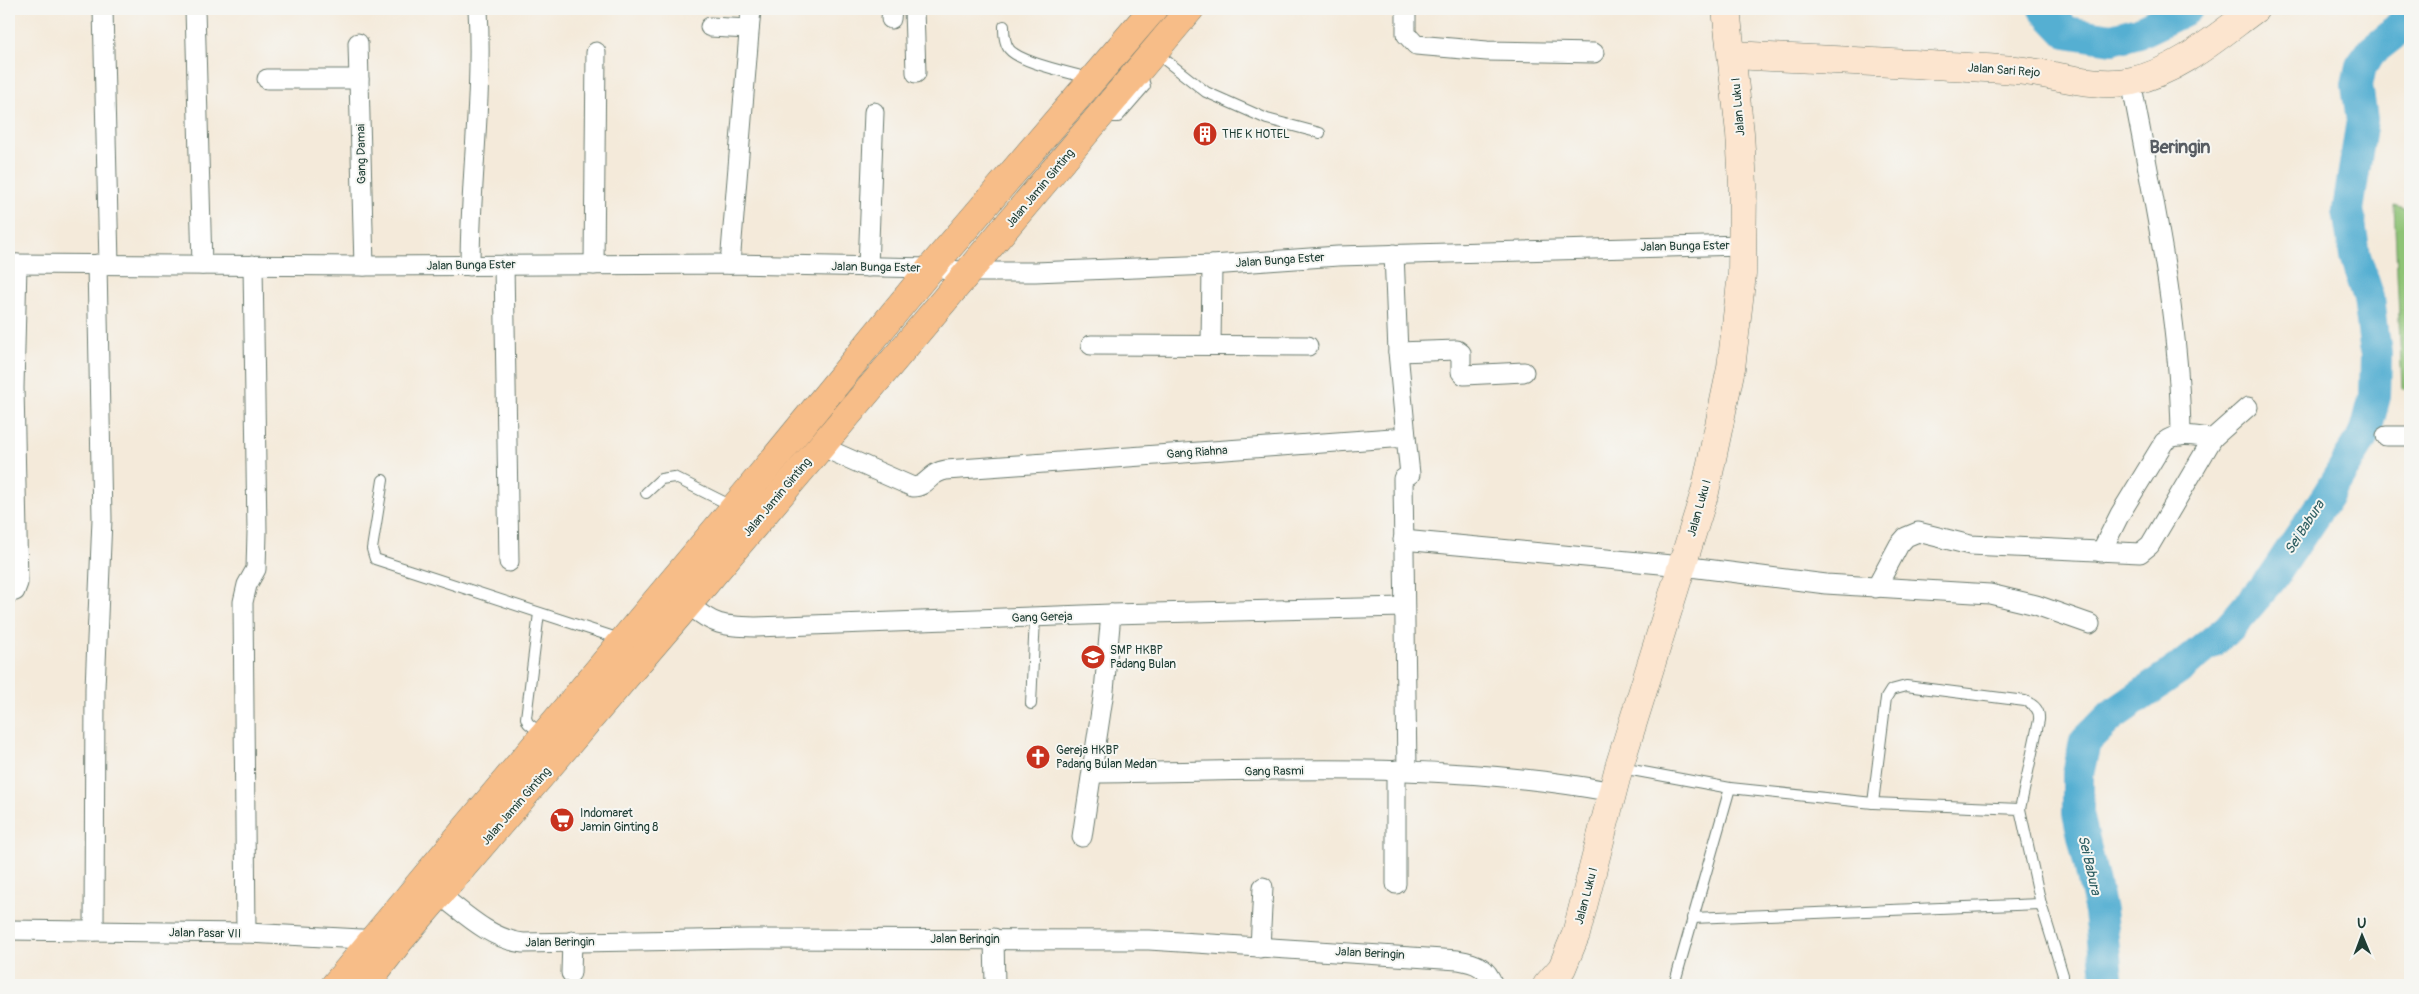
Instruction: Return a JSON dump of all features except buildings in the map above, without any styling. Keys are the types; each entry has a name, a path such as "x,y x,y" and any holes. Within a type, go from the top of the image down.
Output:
{"main road":[{"name":"Jalan Jamin Ginting","path":"365,985 400,940 440,895 553,743 622,640 734,508 931,268 1153,9"},
{"name":"Jalan Jamin Ginting","path":"335,985 372,940 553,743 688,604 1190,9"}],"street":[{"path":"94,931 95,688 102,519 103,9"},
{"path":"195,9 202,265"},
{"path":"470,266 471,193 480,104 478,9"},
{"path":"730,264 751,9"},
{"path":"914,9 916,73"},
{"path":"1406,9 1406,34 1416,45 1487,51 1594,52"},
{"name":"Jalan Luku I","path":"1547,985 1562,968 1569,954 1616,780 1705,492 1731,368 1742,274 1742,246 1740,133 1733,55 1726,9"},
{"name":"Jalan Sari Rejo","path":"1733,55 2016,70 2092,81 2131,81 2185,58 2255,9"},
{"path":"710,27 749,30"},
{"name":"Gang Damai","path":"358,43 364,266"},
{"path":"594,265 596,52"},
{"path":"267,79 359,79"},
{"path":"2131,81 2159,226 2180,376 2181,436"},
{"path":"868,267 874,112"},
{"name":"Jalan Bunga Ester","path":"13,264 364,266 730,264 931,268 969,272 1212,265 1394,254 1742,246"},
{"path":"1394,254 1398,352 1410,474 1403,479 1404,607 1401,770 1396,884"},
{"path":"9,593 15,591 18,583 13,264"},
{"path":"246,934 243,602 247,585 256,569 257,532 253,265"},
{"path":"504,265 509,562"},
{"path":"1211,344 1212,265"},
{"path":"1091,345 1211,344 1308,346"},
{"path":"1398,352 1457,350 1460,353 1461,372 1464,375 1524,372"},
{"path":"1876,588 1899,545 1906,537 1918,532 1970,545 2136,554 2147,549 2213,438 2248,407"},
{"path":"2386,436 2410,436"},
{"name":"Gang Riahna","path":"820,446 913,487 921,486 936,472 946,470 1406,437"},
{"path":"2101,552 2120,514 2158,450 2170,437 2213,438"},
{"path":"1403,540 1682,566 1826,584 1990,594 2036,605 2090,624"},
{"name":"Gang Gereja","path":"688,604 710,621 731,626 756,627 1111,614 1404,607"},
{"path":"1082,837 1104,691 1111,614"},
{"name":"Gang Rasmi","path":"1093,773 1401,770 1552,781 1616,780"},
{"path":"1260,948 1263,887"},
{"name":"Jalan Beringin","path":"440,895 486,929 508,940 523,943 994,938 1149,940 1260,948 1396,954 1458,960 1479,965 1490,977 1493,985"},
{"name":"Jalan Pasar VII","path":"9,930 246,934 400,940"},
{"path":"994,938 995,985"},
{"path":"571,974 572,942"}],"lane":[{"path":"1004,26 1006,44 1013,53 1092,79"},
{"path":"1147,60 1210,94 1267,119 1320,133"},
{"path":"646,493 660,479 674,477 734,508"},
{"path":"383,480 372,549 375,559 622,640"},
{"path":"539,613 526,718 528,723 553,743"},
{"path":"1030,704 1035,617"},
{"path":"1873,803 1886,698 1891,690 1906,686 2025,701 2036,707 2039,720 2020,809 2041,904 2063,976 2063,985"},
{"path":"1616,780 1730,788 1873,803 2020,809"},
{"path":"1674,985 1730,788"},
{"path":"1692,918 2041,904"}],"green space":[{"path":"2394,205 2410,210 2410,391 2402,388"}],"waterway":[{"name":"Sei Babura","path":"2044,9 2066,32 2112,39 2139,32 2187,9"},
{"name":"Sei Babura","path":"2108,985 2100,911 2078,813 2078,774 2085,742 2111,716 2179,669 2229,628 2272,578 2327,496 2366,431 2375,396 2376,354 2369,298 2355,256 2348,210 2362,120 2357,85 2361,66 2372,51 2391,36 2410,15"}],"place":[{"name":"THE K HOTEL","path":"1205,134"},
{"name":"SMP HKBP Padang Bulan","path":"1093,657"},
{"name":"Gereja HKBP Padang Bulan Medan","path":"1038,757"},
{"name":"Indomaret Jamin Ginting 8","path":"562,820"}],"district":[{"name":"Beringin","path":"2180,147"}]}
